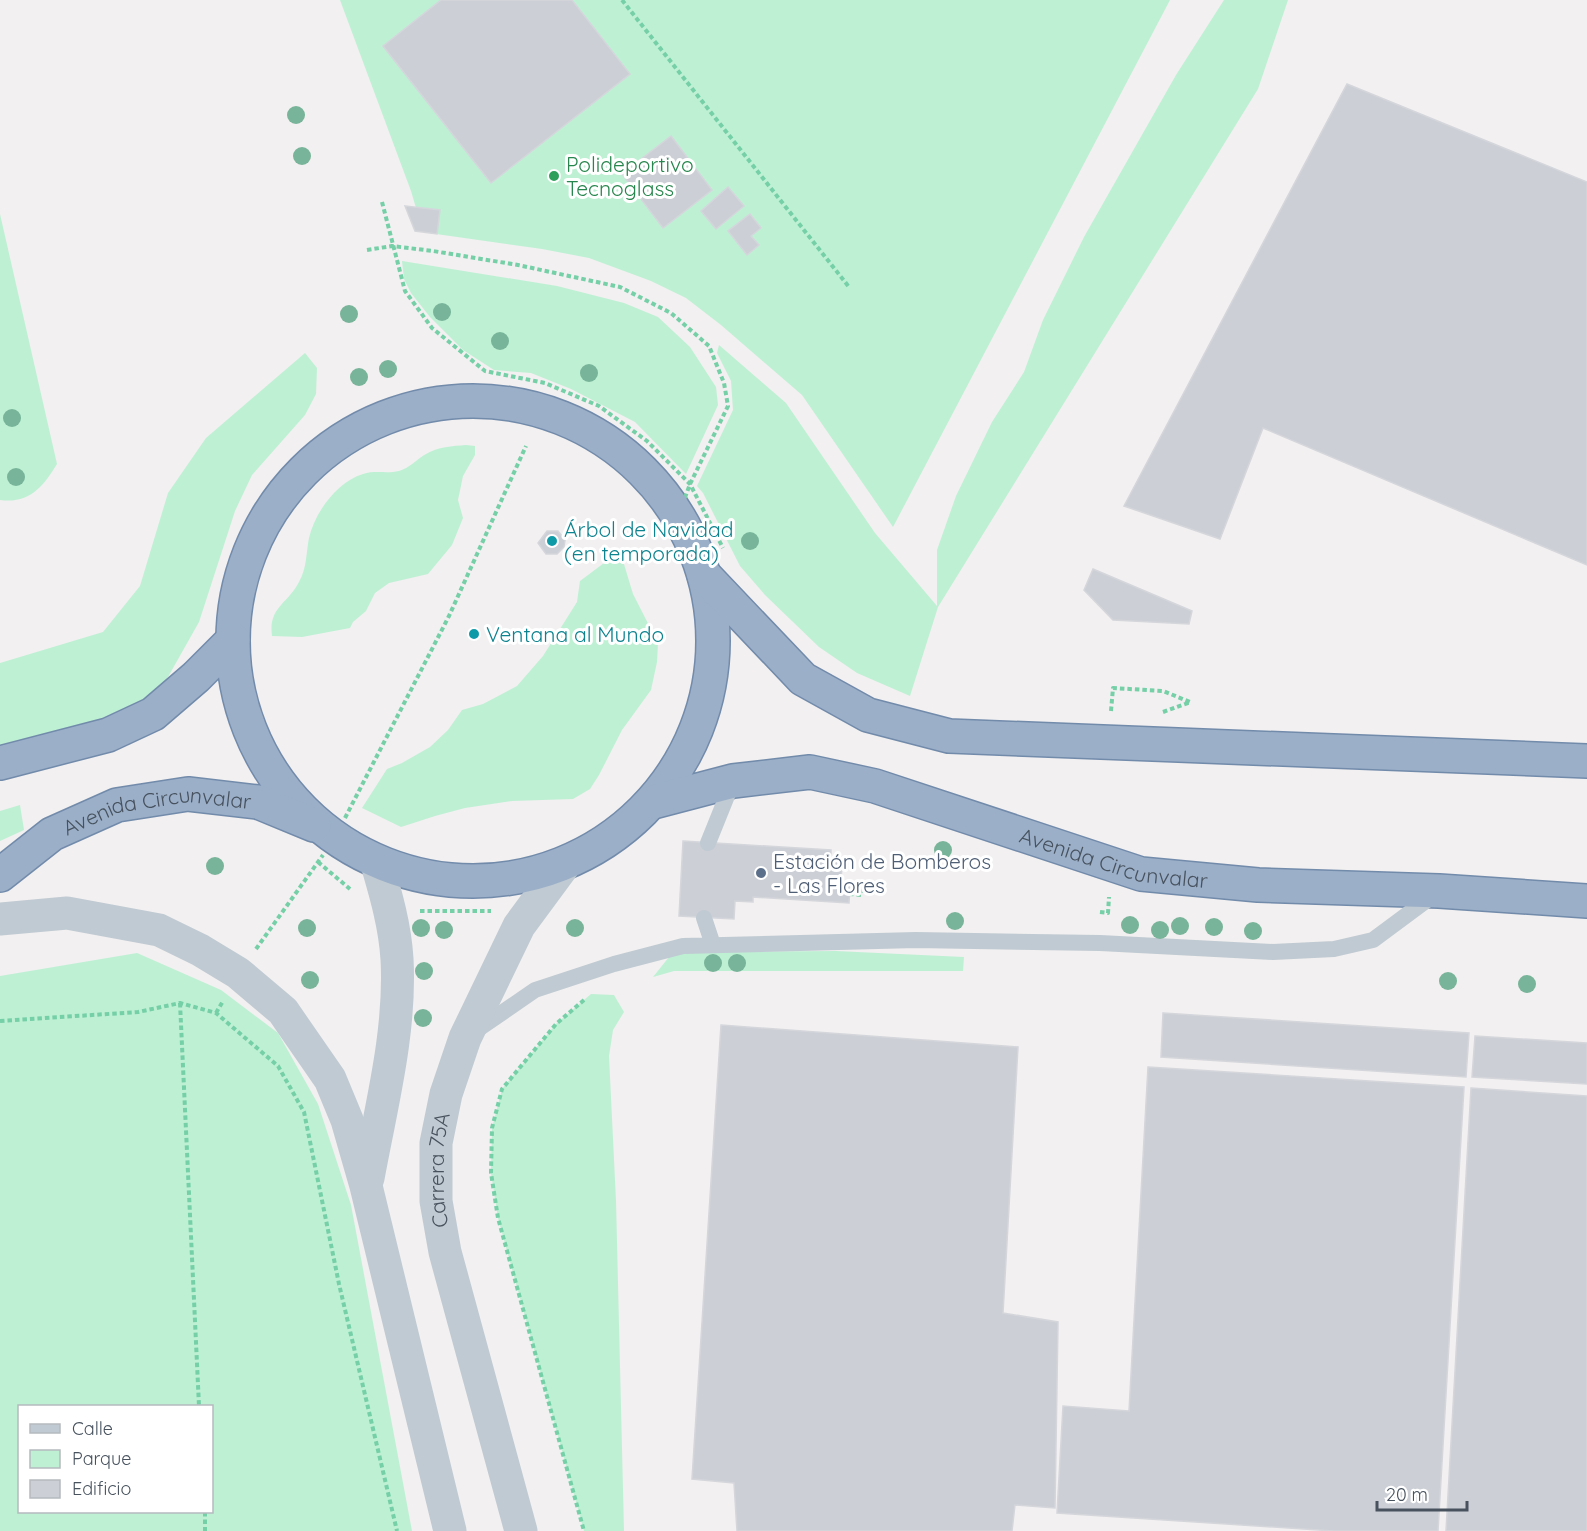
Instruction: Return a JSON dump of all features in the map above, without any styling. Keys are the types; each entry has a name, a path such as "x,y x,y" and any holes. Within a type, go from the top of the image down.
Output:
{"highway":[{"path":"714,563 714,640 707,699 686,754 653,802 612,839 564,865 519,878 472,882 425,877 377,864 329,834 275,776 243,711 233,640 240,580 262,523 298,475 345,436 401,410 462,400 516,404 568,420 615,447 654,485 677,519 714,563 803,679 868,715 949,736 1587,761"},
{"path":"0,763 108,735 153,714 196,678 233,640"},
{"name":"Avenida Circunvalar","path":"653,802 733,781 810,772 875,786 1141,874 1258,885 1438,891 1587,901"},
{"name":"Avenida Circunvalar","path":"0,875 52,834 117,805 188,794 258,802 329,834"}],"street":[{"path":"366,1186 389,1063 397,995 397,957 390,911 377,864"},
{"name":"Carrera 75A","path":"521,1531 445,1252 436,1201 435,1143 446,1094 465,1038 519,926 564,865"},
{"path":"0,919 67,913 159,930 200,950 238,973 283,1011 330,1079 347,1120 366,1186 450,1531"}],"lane":[{"path":"708,843 733,781"},
{"path":"465,1038 536,990 614,964 683,946 916,940 1100,943 1273,952 1334,949 1373,940 1438,891"},
{"path":"704,918 712,945"}],"path":[{"path":"622,0 849,287"},
{"path":"382,202 405,291 432,328 485,371 545,383 599,406 647,441 690,484 714,563"},
{"path":"367,250 392,246 433,251 518,265 620,287 670,313 709,346 724,383 728,406 690,484 677,519"},
{"path":"238,973 329,834 449,616 526,446"},
{"path":"1113,688 1163,691 1191,702 1153,715"},
{"path":"849,894 862,895 861,886 874,886"},
{"path":"1100,912 1108,913 1109,892"},
{"path":"584,1531 498,1218 491,1162 492,1128 502,1089 556,1024 591,994"},
{"path":"0,1021 138,1012 180,1003 216,1013 278,1066 304,1112 334,1261 397,1531"},
{"path":"180,1003 200,1405"},
{"path":"205,1513 206,1531"}],"green space":[{"path":"340,0 1170,0 893,527 802,395 686,298 651,281 589,258 415,231 405,206 416,208 411,191"},
{"path":"1224,0 1288,0 1258,89 938,607 910,696 857,673 819,647 765,595 740,566 703,493 697,486 733,410 731,381 717,353 719,345 786,403 875,533 937,606 937,550 956,496 992,422 1024,372 1043,320 1084,237 1176,75"},
{"path":"0,214 57,464 34,492 10,501 0,500"},
{"path":"402,261 557,286 624,303 658,317 690,347 716,387 718,405 686,474 635,422 571,389 531,373 494,370 463,350 430,317 411,293 404,279"},
{"path":"305,353 317,368 316,394 305,415 252,475 235,511 199,622 168,677 148,701 107,721 0,749 0,663 103,632 140,586 168,493 206,438"},
{"path":"466,445 475,446 475,455 463,476 458,500 463,518 452,545 428,574 389,583 375,593 366,611 353,622 350,628 302,637 272,636 273,618 276,612 302,577 309,538 316,518 336,491 353,478 363,474 399,471 435,450"},
{"path":"620,551 633,594 658,643 657,662 651,690 622,730 590,789 573,799 512,801 465,808 401,827 362,808 387,769 430,747 448,730 462,710 483,704 517,686 543,656 577,602 580,581"},
{"path":"20,805 24,830 0,841 0,811"},
{"path":"836,951 964,957 963,971 674,971 653,977 673,952"},
{"path":"137,953 221,990 278,1033 318,1104 351,1205 412,1531 0,1531 0,976"},
{"path":"591,994 614,995 624,1012 613,1030 609,1056 616,1201 624,1531 584,1531 498,1218 491,1173 492,1128 502,1089 556,1024"}],"building":[{"path":"441,0 572,0 630,74 491,183 383,46"},
{"path":"1347,84 1587,182 1587,565 1263,428 1220,539 1124,506"},
{"path":"671,136 712,190 663,228 622,174"},
{"path":"728,187 744,206 716,229 701,211"},
{"path":"405,206 440,210 437,234 415,231"},
{"path":"750,214 761,228 751,236 759,245 747,255 728,231"},
{"path":"547,531 558,531 565,540 564,547 557,554 546,554 538,543"},
{"path":"1093,569 1192,611 1189,624 1113,620 1084,590"},
{"name":"Estación de Bomberos - Las Flores","path":"683,841 831,850 831,859 842,860 841,886 850,886 849,903 753,897 753,902 735,901 734,919 679,916"},
{"path":"1163,1013 1469,1033 1466,1077 1161,1057"},
{"path":"721,1025 1018,1047 1003,1313 1058,1322 1055,1508 1015,1505 1012,1531 737,1531 734,1483 692,1479"},
{"path":"1475,1036 1587,1043 1587,1084 1472,1077"},
{"path":"1148,1067 1464,1087 1438,1531 1334,1531 1057,1513 1063,1406 1129,1411"},
{"path":"1471,1088 1587,1096 1587,1531 1446,1531"}],"place":[{"name":"Polideportivo Tecnoglass","path":"554,176"},
{"name":"Árbol de Navidad (en temporada)","path":"552,541"},
{"name":"Ventana al Mundo","path":"474,634"},
{"name":"Estación de Bomberos - Las Flores","path":"761,873"}]}
